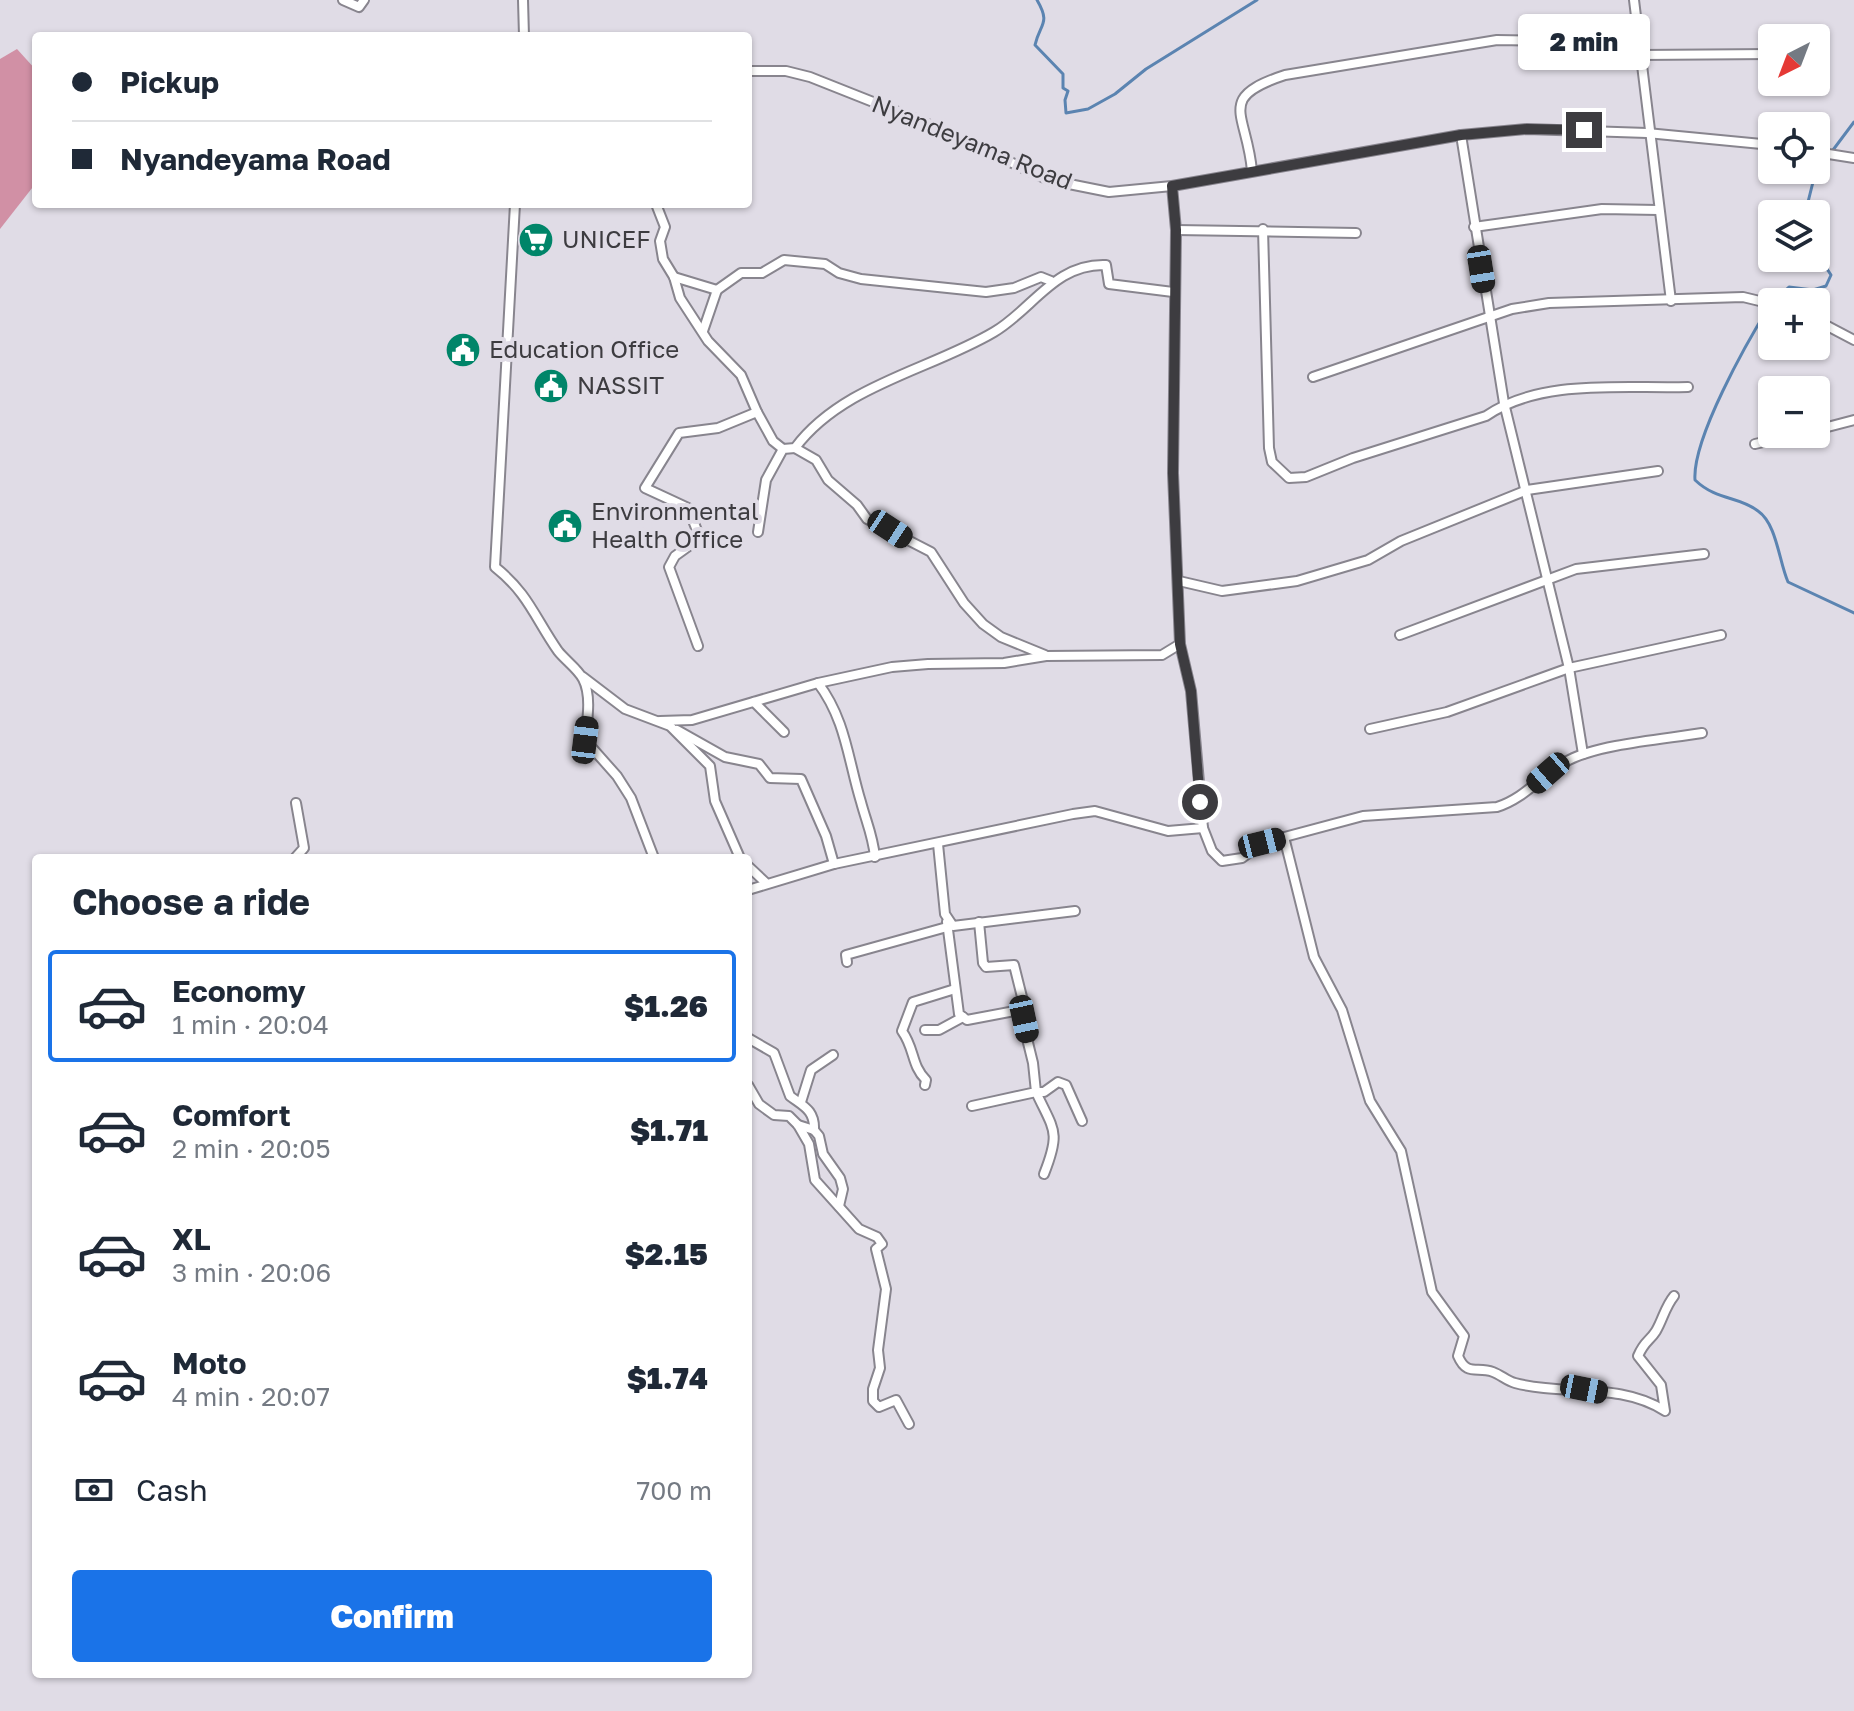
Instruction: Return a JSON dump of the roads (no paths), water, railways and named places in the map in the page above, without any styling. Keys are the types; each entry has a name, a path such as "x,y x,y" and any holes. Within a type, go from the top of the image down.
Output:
{"street":[{"path":"343,0 359,7 364,0"},
{"path":"523,0 524,32"},
{"path":"1634,0 1647,133 1671,301"},
{"path":"1252,171 1239,107 1253,86 1285,75 1497,40 1638,43"},
{"path":"1640,55 1758,54"},
{"name":"Nyandeyama Road","path":"752,71 786,71 810,77 921,121 1049,180 1109,192 1172,186 1461,135 1527,129 1647,133 1758,144"},
{"path":"1461,135 1504,403 1569,668 1583,754"},
{"path":"1830,154 1854,158"},
{"path":"1172,186 1176,230 1173,473 1180,644 1191,691 1203,828 1212,851 1222,861 1242,858 1262,843 1363,816 1497,807 1512,802 1548,773 1583,754 1702,733"},
{"path":"515,208 495,567 517,585 534,607 545,632 582,677 625,709 670,726 725,757 759,764 770,778 801,779 826,836 834,864"},
{"path":"658,208 665,227 660,241 663,259 674,277 680,298 708,341 741,375 773,441 783,449 795,448 816,460 828,480 857,505 867,519 931,552 964,603 983,624 1001,637 1046,656"},
{"path":"1474,227 1577,211 1658,210"},
{"path":"1176,230 1263,229 1356,233"},
{"path":"1263,229 1269,448 1280,472 1289,478 1306,477 1353,458 1486,416 1504,403 1572,390 1688,387"},
{"path":"703,331 717,290 741,273 762,273 784,260 825,264 839,273 861,279 986,292 1014,288 1041,277 1051,281"},
{"path":"795,448 808,431 858,397 921,365 966,348 995,331 1051,281 1093,264 1106,265 1109,284 1173,292"},
{"path":"674,277 717,290"},
{"path":"1313,377 1489,314 1549,303 1743,297 1758,301"},
{"path":"1830,327 1854,340"},
{"path":"698,646 669,567 675,556 700,538 688,508 645,488 679,433 718,428 757,412"},
{"path":"1830,426 1854,420"},
{"path":"758,532 766,480 783,449"},
{"path":"1179,581 1222,591 1297,581 1368,560 1401,541 1527,490 1658,471"},
{"path":"1400,635 1547,580 1606,564 1704,554"},
{"path":"1370,729 1447,712 1569,668 1721,635"},
{"path":"656,721 692,720 818,683 892,667 1004,663 1046,656 1162,655 1180,644"},
{"path":"582,677 588,716 585,740 631,798 652,854"},
{"path":"818,683 836,710 849,744 861,804 871,826 875,857"},
{"path":"771,716 773,697"},
{"path":"754,702 784,732"},
{"path":"670,726 710,766 715,801 738,854"},
{"path":"296,803 304,848 299,854"},
{"path":"752,888 834,864 938,844 1026,821 1095,811 1168,831 1203,828"},
{"path":"1284,837 1314,957 1342,1010 1370,1101 1401,1151 1432,1292 1464,1336 1458,1356 1463,1366 1473,1372 1493,1372 1514,1383 1584,1389 1653,1403 1665,1411 1661,1385 1638,1356 1644,1340 1656,1330 1663,1310 1674,1296"},
{"path":"938,844 959,1014 979,1020 1020,1010 1024,1005 1014,965 986,967 979,922"},
{"path":"752,870 765,882"},
{"path":"847,962 846,955 947,924 953,926 1075,911"},
{"path":"925,1085 926,1080 912,1061 911,1043 902,1031 913,1002 955,989"},
{"path":"1020,1010 1033,1063 1036,1092 1055,1131 1044,1174"},
{"path":"925,1030 939,1030 963,1017"},
{"path":"752,1040 774,1053 790,1096 810,1112 823,1154 840,1178 843,1189 839,1206"},
{"path":"801,1102 811,1070 833,1055"},
{"path":"972,1106 1044,1092 1058,1082 1066,1085 1082,1121"},
{"path":"752,1092 759,1104 774,1115 789,1116 798,1125 809,1144 815,1180 859,1229 877,1237 882,1244 876,1249 886,1289 873,1401 879,1407 896,1400 909,1424"},
{"path":"798,1125 814,1130"}],"waterway":[{"path":"1037,0 1044,19 1035,45 1063,74 1063,88 1068,91 1066,113 1088,109 1115,94 1146,69 1257,0"},
{"path":"1833,150 1854,122"},
{"path":"1808,200 1812,184"},
{"path":"1820,288 1826,286 1831,275 1829,272"},
{"path":"1788,288 1797,288"},
{"path":"1758,326 1711,416 1696,462 1695,480 1711,492 1751,506 1764,517 1773,534 1788,582 1854,613"}],"place":[{"name":"UNICEF","path":"536,240"},
{"name":"Education Office","path":"463,350"},
{"name":"NASSIT","path":"551,386"},
{"name":"Environmental Health Office","path":"565,526"}]}
